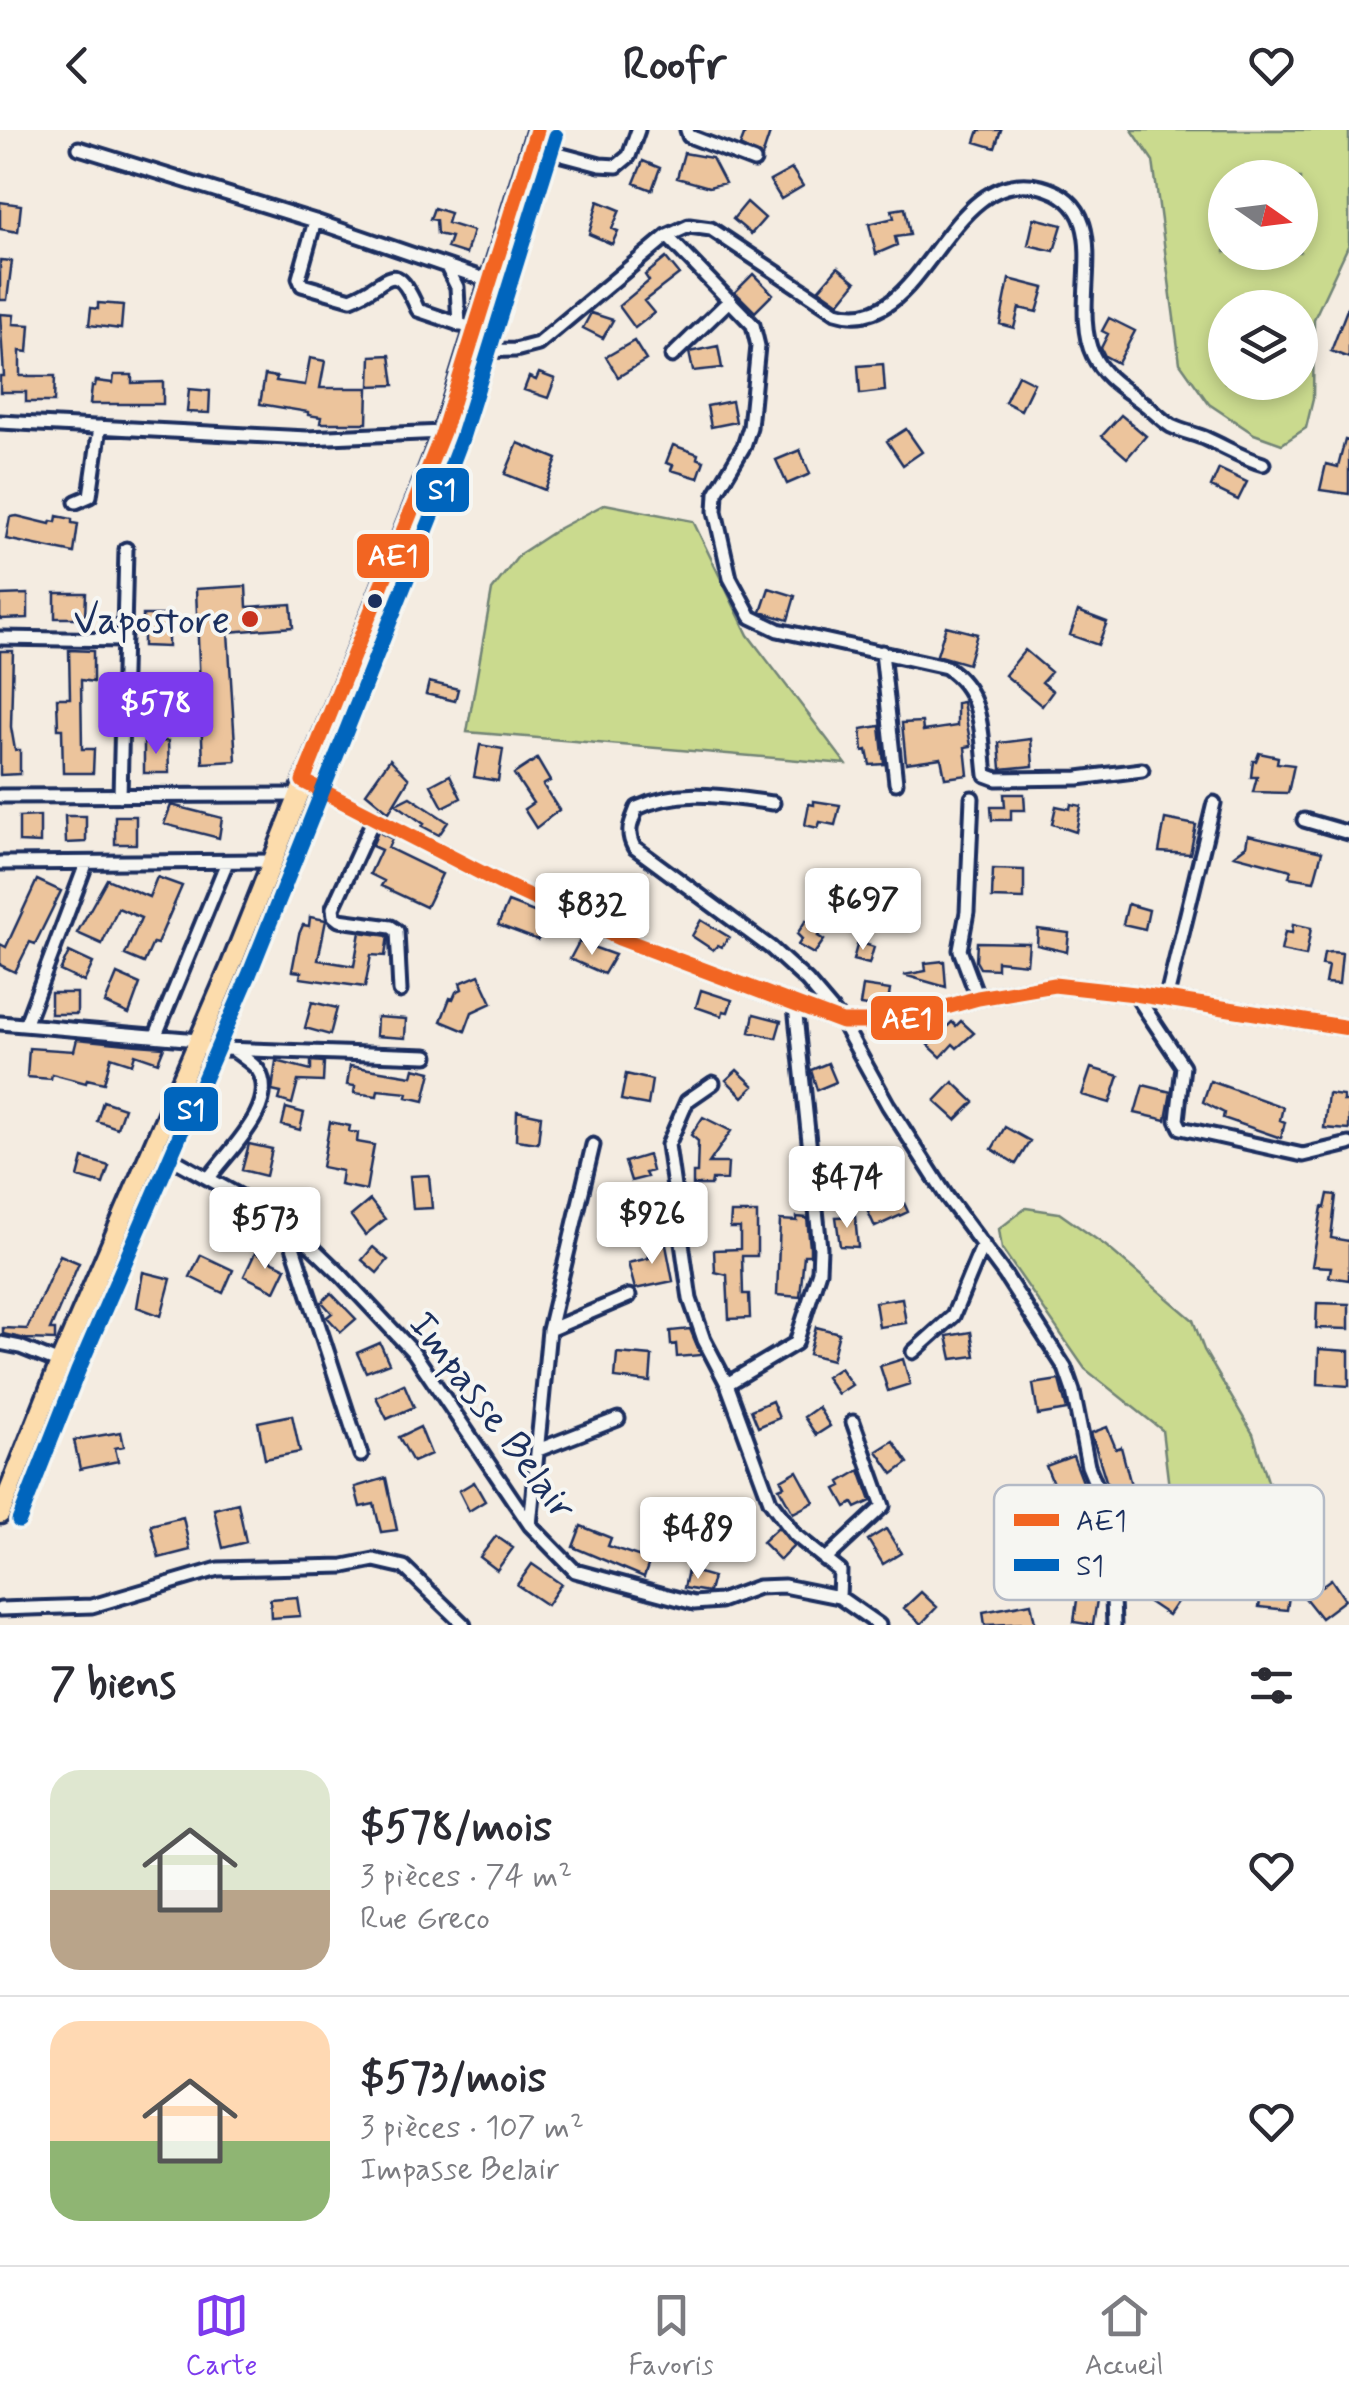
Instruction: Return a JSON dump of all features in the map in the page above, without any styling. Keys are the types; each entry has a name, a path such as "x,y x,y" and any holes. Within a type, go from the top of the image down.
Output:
{"main road":[{"path":"1,1508 370,620 443,432 468,351 467,327 490,282 534,138"}],"street":[{"path":"534,138 600,164 617,166 629,156 638,130"},
{"path":"687,130 689,136 754,161"},
{"path":"79,148 490,282"},
{"path":"468,351 515,350 538,344 668,236 690,226 711,229 836,312 852,317 871,315 918,275 951,230 987,194 1014,184 1042,187 1058,194 1085,224 1088,240 1083,323 1094,358 1109,379 1169,425 1263,464"},
{"path":"315,222 298,278 302,285 351,299 386,278 394,278 408,286 418,310 467,327"},
{"path":"668,236 753,326 758,346 750,427 744,446 716,492 717,533 730,578 751,617 778,630 946,667 963,678 977,704 986,775 997,780 1142,770"},
{"path":"446,266 454,278 467,327"},
{"path":"672,356 730,300"},
{"path":"0,422 307,438 443,432"},
{"path":"76,502 90,496 100,427"},
{"path":"120,796 126,549"},
{"path":"0,638 124,640"},
{"path":"882,652 896,784"},
{"path":"0,796 120,796 300,788 375,816 500,883 618,938 842,1022 894,1022 978,998 1054,985 1349,1028"},
{"path":"773,803 710,795 664,796 637,808 628,828 630,839 634,847 787,961 842,1022 888,1105 947,1198 1065,1368 1096,1485"},
{"path":"972,798 967,912 960,950 978,998"},
{"path":"1166,1000 1214,803"},
{"path":"375,816 332,908 339,920 397,932 400,990"},
{"path":"1304,820 1349,833"},
{"path":"156,1035 227,862"},
{"path":"0,863 272,862"},
{"path":"26,1023 86,864"},
{"path":"1136,994 1183,1066 1177,1120 1181,1128 1303,1155 1349,1144"},
{"path":"727,1384 796,1344 819,1271 820,1248 795,1006"},
{"path":"0,1022 156,1035 234,1050 427,1056"},
{"path":"209,1178 258,1114 266,1096 258,1070 234,1050"},
{"path":"713,1083 687,1101 670,1137 667,1155 690,1299 704,1340 727,1384 770,1502 795,1535 840,1571 839,1597"},
{"path":"530,1525 549,1330 592,1145"},
{"name":"Impasse Belair","path":"151,1147 285,1221 414,1352 530,1525 575,1571 694,1603 720,1601 771,1586 839,1597 878,1625"},
{"path":"285,1221 360,1456"},
{"path":"913,1352 954,1316 982,1244"},
{"path":"549,1330 629,1296"},
{"path":"0,1342 60,1363"},
{"path":"538,1450 618,1420"},
{"path":"825,1560 883,1506 853,1422"},
{"path":"0,1609 92,1606 218,1569 344,1566 374,1560 404,1567 464,1625"},
{"path":"1113,1600 1114,1625"}],"green space":[{"path":"1132,130 1349,130 1349,244 1318,310 1318,290 1208,290 1208,400 1313,400 1306,428 1282,444 1254,434 1209,404 1180,363 1153,161"},
{"path":"605,504 693,521 748,635 846,764 467,732 492,590 520,554"},
{"path":"1026,1208 1059,1213 1106,1246 1193,1320 1204,1350 1253,1434 1269,1485 1169,1485 1162,1430 1085,1369 1002,1249 999,1229"}],"building":[{"path":"746,130 771,130 762,157 740,146"},
{"path":"979,130 1001,130 995,148 975,142"},
{"path":"684,153 712,158 725,183 709,187 677,178"},
{"path":"643,161 660,168 652,190 634,183"},
{"path":"792,169 803,186 781,199 770,181"},
{"path":"598,201 620,210 612,229 618,231 612,244 589,234"},
{"path":"0,202 21,205 18,232 0,229"},
{"path":"747,202 765,218 751,234 733,219"},
{"path":"434,208 450,213 447,223 473,231 466,254 447,248 451,237 437,234 436,220 430,219"},
{"path":"905,208 910,235 895,237 897,245 876,254 869,224 894,218 892,210"},
{"path":"1034,218 1062,225 1054,251 1028,245"},
{"path":"666,258 679,274 644,301 654,313 635,328 619,306 649,281 645,275"},
{"path":"0,260 12,261 7,300 0,300"},
{"path":"838,267 856,282 839,303 819,289"},
{"path":"753,274 773,294 755,312 735,292"},
{"path":"1009,279 1044,288 1037,312 1019,308 1014,328 1000,324"},
{"path":"98,303 123,305 121,329 89,325 91,308 98,309"},
{"path":"1349,307 1349,358 1331,351"},
{"path":"591,313 613,320 603,338 583,328"},
{"path":"0,314 14,315 13,324 30,325 28,352 20,351 20,376 55,376 54,402 26,402 26,392 0,392 0,376 4,376"},
{"path":"1109,318 1135,331 1118,363 1105,356 1101,348 1108,334 1102,331"},
{"path":"634,341 646,360 618,377 606,357"},
{"path":"718,346 722,368 693,371 689,352"},
{"path":"390,355 394,385 370,386 371,356"},
{"path":"310,358 325,361 320,388 368,388 367,423 320,423 321,417 308,412 260,404 265,375 277,377 276,381 305,385"},
{"path":"883,364 885,391 860,394 858,366"},
{"path":"539,373 555,379 548,398 524,390 529,377 536,380"},
{"path":"114,375 132,375 132,383 163,382 163,404 90,404 96,381 113,383"},
{"path":"1018,375 1034,383 1021,410 1005,402"},
{"path":"189,389 210,391 209,413 187,412"},
{"path":"732,401 736,422 711,427 707,406"},
{"path":"1121,415 1146,436 1127,458 1102,436"},
{"path":"906,429 922,452 903,465 887,441"},
{"path":"1345,440 1349,441 1349,494 1320,490 1326,464 1338,467"},
{"path":"518,443 557,459 545,490 505,474"},
{"path":"673,445 698,454 697,458 704,461 698,478 671,470 673,465 666,463"},
{"path":"800,450 810,474 787,484 776,460"},
{"path":"1219,469 1247,482 1238,500 1211,487"},
{"path":"57,516 72,519 72,523 78,524 74,553 6,539 10,517 50,524 56,522"},
{"path":"246,586 247,607 291,604 293,627 228,632 236,761 203,763 196,589"},
{"path":"769,588 795,596 788,620 761,612"},
{"path":"55,593 86,593 85,618 55,618"},
{"path":"28,594 28,618 0,619 0,595"},
{"path":"1078,611 1107,622 1098,645 1070,635"},
{"path":"143,615 168,615 168,647 143,646"},
{"path":"946,626 977,634 968,664 937,655"},
{"path":"69,650 93,651 93,682 81,680 82,749 94,749 93,773 63,773 57,698 70,698"},
{"path":"1025,650 1051,672 1042,682 1053,691 1042,706 1005,675"},
{"path":"0,651 13,651 11,727 15,750 20,750 20,774 0,775"},
{"path":"162,680 163,712 138,711 138,681"},
{"path":"429,682 458,689 455,701 426,694"},
{"path":"963,702 971,746 965,747 968,775 945,778 941,758 906,763 902,723 922,722 923,731 957,726 957,703"},
{"path":"880,726 884,764 870,765 867,750 863,751 861,729"},
{"path":"1031,739 1033,766 1001,769 999,743"},
{"path":"168,741 169,773 144,773 144,742"},
{"path":"480,745 503,749 498,781 474,777"},
{"path":"1259,753 1278,757 1277,763 1294,765 1288,793 1253,792 1257,777 1251,777 1253,761"},
{"path":"390,759 409,779 389,812 366,793"},
{"path":"537,759 550,781 543,785 559,810 536,828 524,809 533,803 514,774"},
{"path":"450,775 461,798 443,807 431,785"},
{"path":"1004,794 1024,794 1025,810 1011,810 1011,820 992,820 991,807 1005,807"},
{"path":"410,797 448,822 439,835 396,804"},
{"path":"814,801 840,805 835,825 805,825 809,804 814,805"},
{"path":"1071,804 1081,806 1076,832 1052,824 1056,806 1070,809"},
{"path":"171,805 222,818 219,838 164,824"},
{"path":"40,816 40,843 19,842 19,817"},
{"path":"65,816 86,816 86,842 66,843"},
{"path":"115,816 136,816 136,844 115,844"},
{"path":"1165,819 1196,825 1190,854 1159,852"},
{"path":"378,832 392,839 388,848 442,874 426,907 381,886 384,881 370,874 381,850 372,846"},
{"path":"1248,835 1322,852 1314,881 1289,877 1291,870 1234,855 1246,846"},
{"path":"993,869 1024,870 1024,899 992,898"},
{"path":"157,877 182,886 157,944 153,943 144,963 125,955 141,918 118,908 102,944 77,933 107,879 149,897"},
{"path":"37,880 61,891 35,944 30,942 15,972 0,965 0,944 6,947"},
{"path":"508,902 547,917 538,940 498,925"},
{"path":"1128,904 1149,910 1145,929 1123,924"},
{"path":"310,917 326,920 318,960 354,966 360,932 388,936 385,956 371,955 365,987 300,978 301,972 292,971 299,934 303,925 309,926"},
{"path":"701,920 729,937 722,947 718,945 713,950 692,936"},
{"path":"806,920 821,931 818,936 824,940 814,954 798,945 802,939 797,934"},
{"path":"1293,924 1311,928 1306,956 1281,951 1285,932 1292,933"},
{"path":"1038,929 1069,933 1067,952 1037,945"},
{"path":"579,942 615,955 604,974 570,959"},
{"path":"858,942 874,947 869,964 853,960"},
{"path":"977,942 1029,943 1027,964 997,961 997,969 980,968 976,961"},
{"path":"69,952 93,963 84,982 60,971"},
{"path":"1324,953 1342,953 1339,984 1325,983 1328,966 1322,965"},
{"path":"944,961 946,987 904,975 926,971 925,963"},
{"path":"117,974 140,984 129,1014 105,1003"},
{"path":"479,975 492,1003 472,1012 465,1031 441,1021 450,998 462,989 460,983"},
{"path":"863,986 890,990 887,1009 860,1005"},
{"path":"701,990 732,1000 728,1012 723,1011 722,1016 696,1007"},
{"path":"51,993 77,993 77,1014 51,1014"},
{"path":"312,1002 337,1008 330,1035 305,1028"},
{"path":"754,1014 781,1021 776,1038 750,1032"},
{"path":"377,1017 406,1019 405,1038 376,1036"},
{"path":"961,1021 974,1033 957,1048 953,1044 941,1057 928,1045 952,1022 956,1026"},
{"path":"77,1039 164,1047 158,1062 135,1054 132,1064 111,1057 104,1083 87,1079 86,1083 52,1074 51,1079 27,1077 29,1048 74,1051"},
{"path":"276,1061 311,1070 311,1061 324,1062 323,1082 298,1081 292,1104 279,1100 281,1093 272,1091"},
{"path":"828,1063 836,1082 817,1090 811,1070"},
{"path":"350,1066 412,1076 414,1068 431,1072 424,1101 407,1097 408,1093 354,1093 355,1086 347,1085"},
{"path":"1091,1068 1119,1076 1110,1103 1082,1095"},
{"path":"737,1070 754,1086 743,1097 726,1080"},
{"path":"626,1074 652,1080 648,1105 621,1100"},
{"path":"1210,1081 1283,1107 1281,1138 1223,1118 1224,1113 1203,1102"},
{"path":"953,1082 974,1102 956,1120 935,1101"},
{"path":"1143,1085 1171,1092 1166,1120 1135,1113"},
{"path":"1328,1094 1349,1101 1349,1130 1324,1128"},
{"path":"103,1101 124,1108 117,1128 97,1121"},
{"path":"286,1108 304,1113 300,1130 282,1125"},
{"path":"517,1111 541,1116 538,1143 516,1140"},
{"path":"703,1117 731,1131 709,1163 728,1163 727,1180 693,1185 698,1141 691,1135"},
{"path":"330,1122 350,1126 349,1131 358,1133 357,1142 374,1145 366,1190 340,1185 342,1171 322,1167"},
{"path":"1005,1127 1030,1141 1016,1164 992,1149"},
{"path":"249,1144 272,1149 266,1176 242,1170"},
{"path":"648,1155 652,1171 645,1173 647,1177 631,1181 625,1162"},
{"path":"83,1158 109,1166 103,1184 78,1177"},
{"path":"429,1175 432,1208 413,1209 410,1176"},
{"path":"898,1190 908,1212 875,1227 865,1205"},
{"path":"1328,1194 1336,1195 1331,1238 1349,1241 1349,1280 1329,1277 1331,1267 1312,1266 1322,1207 1325,1208"},
{"path":"370,1200 385,1219 365,1235 351,1216"},
{"path":"731,1213 757,1213 757,1256 742,1256 743,1294 749,1294 750,1318 729,1319 727,1275 715,1272 714,1250 740,1249 740,1228 730,1228"},
{"path":"855,1216 858,1247 840,1246 836,1217"},
{"path":"797,1217 807,1218 810,1247 810,1255 804,1255 800,1297 777,1295 780,1220 797,1221"},
{"path":"665,1240 673,1281 635,1289 628,1263 649,1258 645,1244"},
{"path":"373,1247 388,1260 377,1273 362,1260"},
{"path":"255,1253 286,1268 275,1291 244,1276"},
{"path":"60,1255 79,1263 50,1330 55,1330 55,1340 3,1334 3,1328 27,1329"},
{"path":"201,1255 233,1270 223,1293 190,1277"},
{"path":"143,1272 171,1279 161,1316 137,1307"},
{"path":"331,1293 356,1319 341,1332 327,1317 332,1313 322,1302"},
{"path":"902,1298 906,1323 879,1327 875,1302"},
{"path":"1317,1303 1349,1304 1349,1329 1316,1328"},
{"path":"816,1327 839,1333 832,1360 809,1354"},
{"path":"690,1329 701,1355 677,1357 670,1331"},
{"path":"971,1332 975,1356 952,1359 947,1336"},
{"path":"380,1343 389,1363 366,1372 357,1353"},
{"path":"1319,1349 1349,1351 1349,1386 1318,1384"},
{"path":"617,1353 652,1356 650,1382 615,1378"},
{"path":"903,1359 910,1384 888,1391 880,1366"},
{"path":"840,1368 852,1385 838,1394 826,1377"},
{"path":"1059,1380 1067,1410 1038,1415 1033,1384"},
{"path":"404,1384 414,1407 387,1419 376,1397"},
{"path":"772,1401 779,1418 758,1427 751,1410"},
{"path":"818,1407 830,1426 816,1435 804,1417"},
{"path":"292,1415 300,1452 265,1459 258,1422"},
{"path":"420,1427 431,1454 413,1462 399,1437"},
{"path":"1107,1427 1116,1449 1121,1447 1131,1485 1107,1485 1091,1433"},
{"path":"121,1432 124,1446 115,1448 118,1461 80,1469 74,1440"},
{"path":"893,1441 908,1463 893,1474 877,1451"},
{"path":"1073,1456 1084,1485 1054,1485 1046,1466"},
{"path":"860,1470 871,1501 856,1508 853,1503 846,1507 836,1489 842,1486 840,1482"},
{"path":"797,1471 814,1502 793,1513 779,1488 784,1486 781,1480"},
{"path":"386,1478 397,1530 381,1532 374,1504 360,1507 355,1487"},
{"path":"474,1482 485,1501 469,1511 459,1491"},
{"path":"238,1503 246,1542 223,1548 214,1509"},
{"path":"183,1517 190,1550 159,1558 151,1525"},
{"path":"581,1526 611,1538 608,1546 650,1560 644,1577 573,1547"},
{"path":"778,1527 794,1546 780,1560 762,1542"},
{"path":"886,1529 901,1553 883,1564 868,1540"},
{"path":"496,1536 513,1548 497,1570 480,1557"},
{"path":"532,1564 561,1584 547,1605 517,1585"},
{"path":"688,1570 713,1577 709,1592 684,1588"},
{"path":"1331,1579 1345,1600 1321,1618 1307,1600 1324,1600 1324,1584"},
{"path":"921,1592 937,1607 921,1624 904,1608"},
{"path":"297,1597 300,1616 271,1618 270,1599"},
{"path":"1077,1600 1097,1600 1093,1625 1074,1622"},
{"path":"1146,1600 1178,1600 1168,1615"},
{"path":"1260,1600 1288,1600 1287,1610 1259,1607"},
{"path":"1031,1603 1035,1623 985,1625 983,1612"}],"transit line":[{"name":"AE1","path":"537,130 443,432 303,781 501,883 619,938 842,1022 894,1022 978,998 1054,985 1349,1028"},
{"name":"S1","path":"19,1521 78,1371 249,975 440,496 462,438 556,136"}],"place":[{"name":"Vapostore","path":"250,619"}]}
